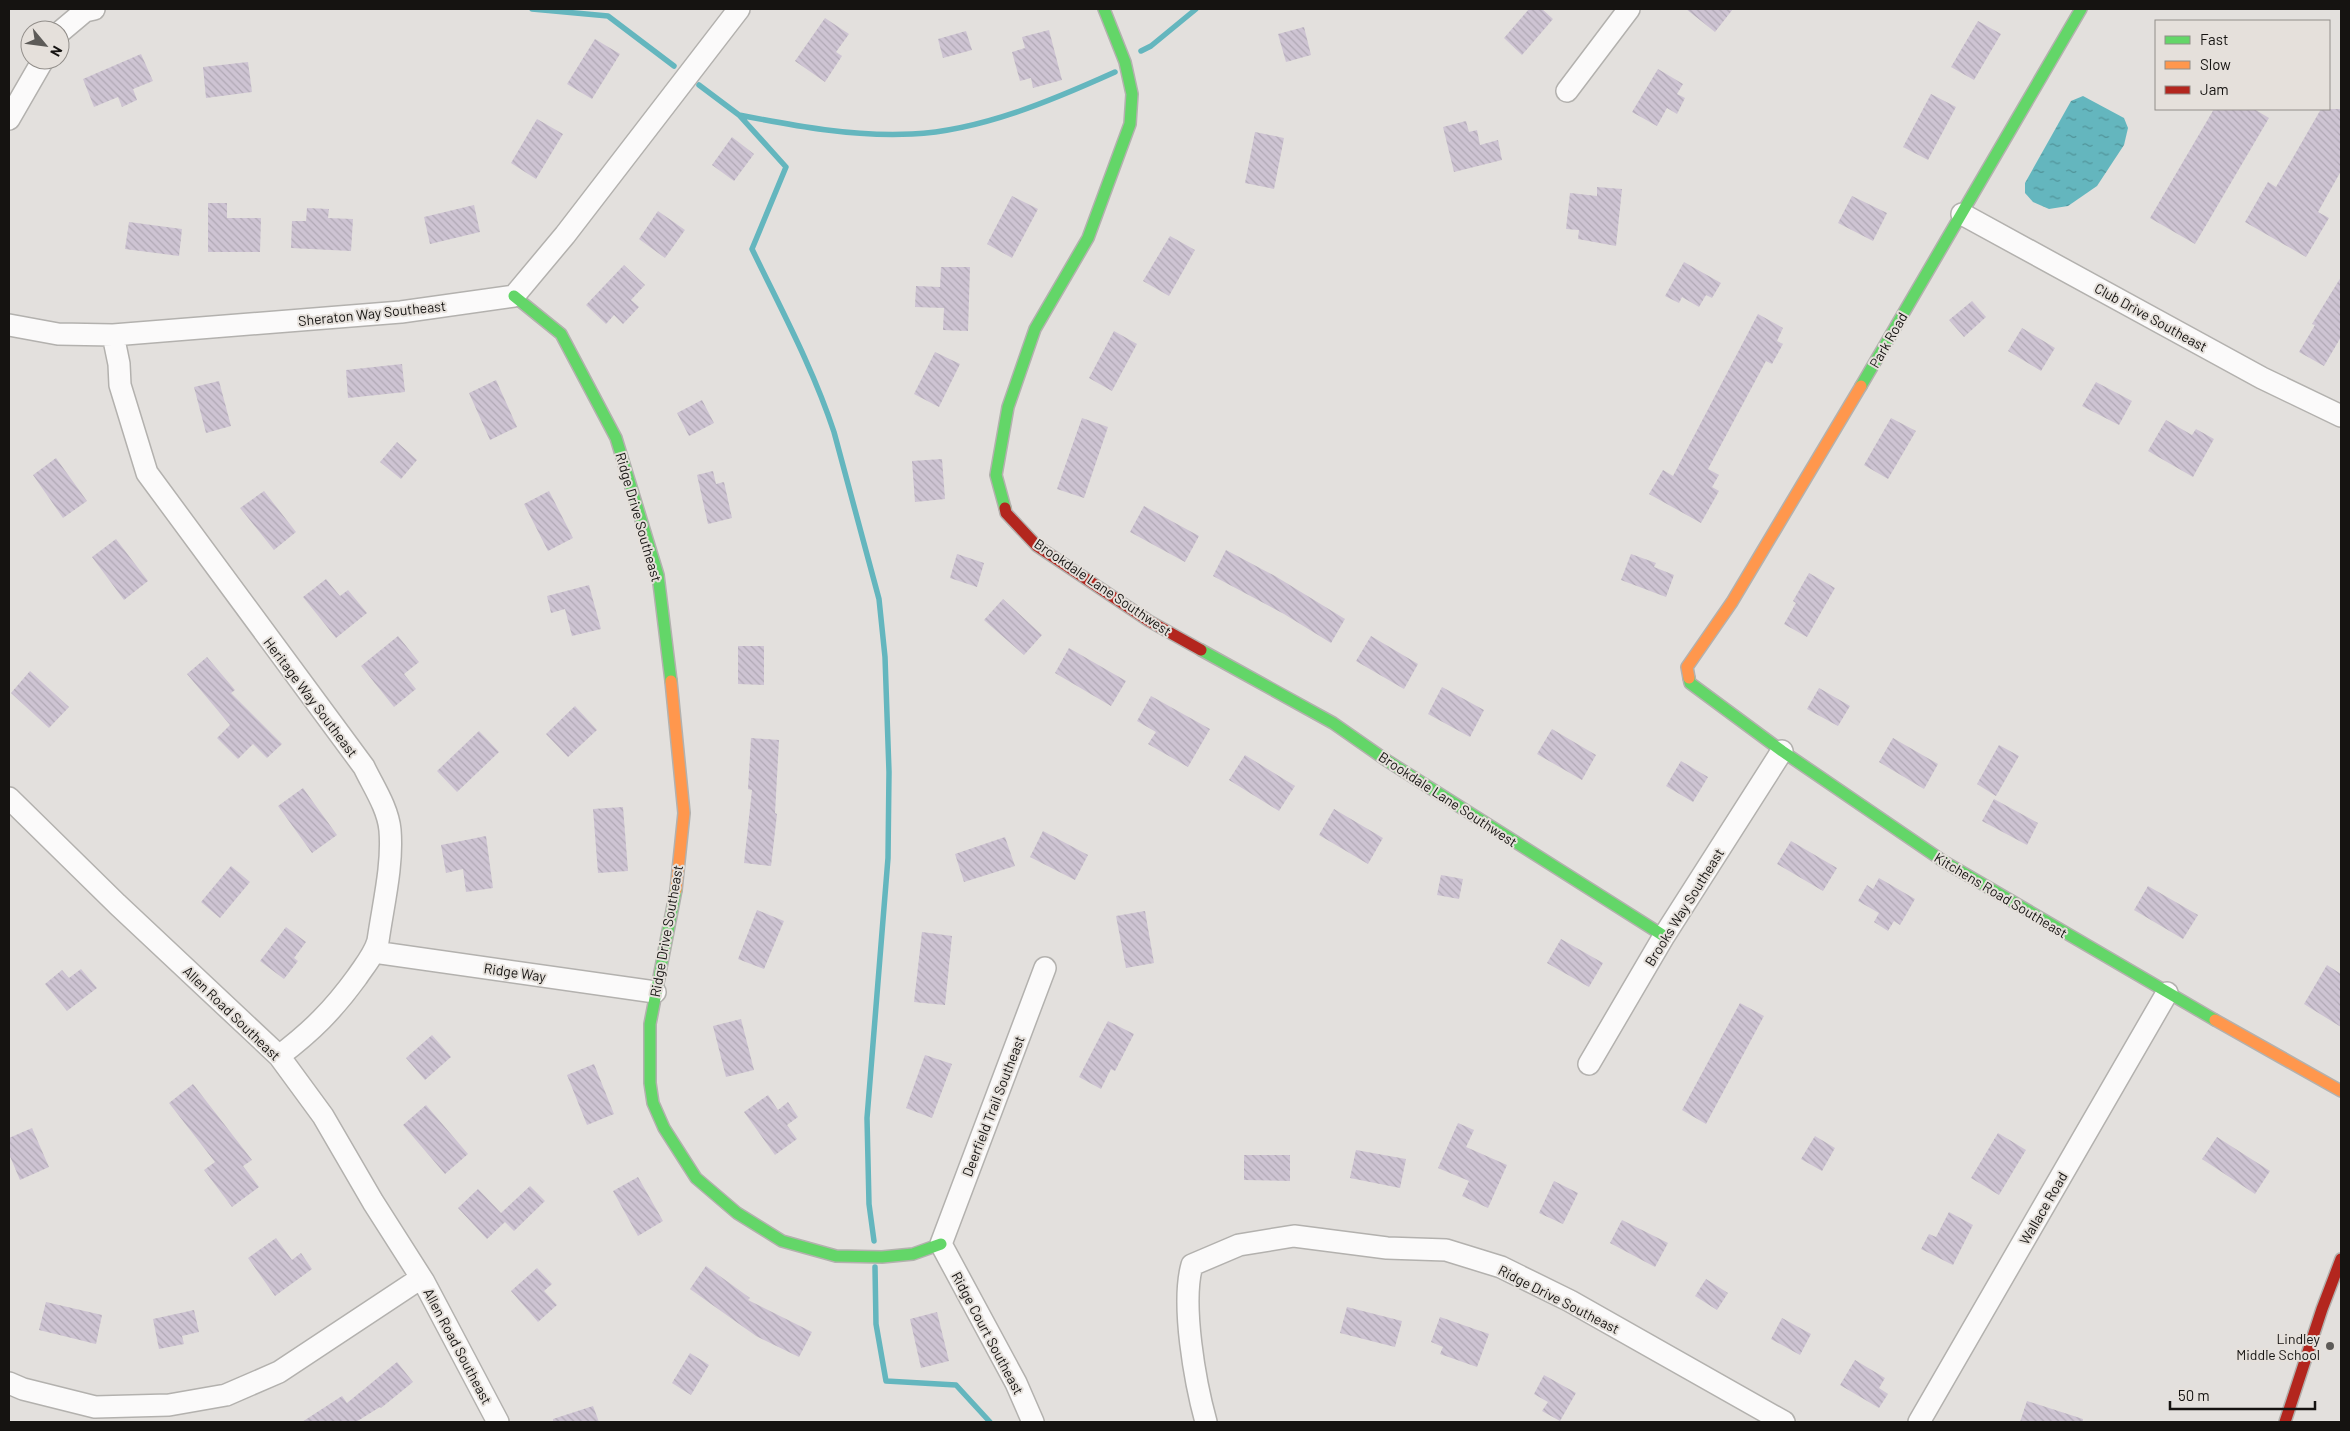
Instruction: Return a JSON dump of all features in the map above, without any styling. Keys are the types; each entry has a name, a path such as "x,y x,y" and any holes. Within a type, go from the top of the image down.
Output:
{"street":[{"path":"70,24 85,11 94,9"},
{"path":"514,296 565,236 739,9"},
{"name":"Brookdale Lane Southwest","path":"1104,9 1126,62 1132,94 1130,124 1088,238 1035,329 1008,407 996,475 1006,513 1036,546 1149,621 1332,723 1386,760 1664,936"},
{"path":"1567,91 1628,9"},
{"name":"Park Road","path":"1687,667 1732,602 2081,9"},
{"path":"9,119 38,70"},
{"name":"Club Drive Southeast","path":"1962,214 2262,378 2341,416"},
{"name":"Sheraton Way Southeast","path":"9,325 58,334 113,335 401,312 514,296"},
{"name":"Ridge Drive Southeast","path":"514,296 561,334 616,438 658,575 674,707 684,813 675,899 650,1024 650,1083 653,1103 669,1137 696,1178 737,1213 782,1241 811,1251 836,1256 882,1257 913,1254 941,1244"},
{"name":"Heritage Way Southeast","path":"113,335 119,364 120,385 147,473 364,767 380,798 390,829 389,853 378,941 374,952 340,1000 314,1029 279,1056"},
{"name":"Kitchens Road Southeast","path":"1687,667 1690,683 1782,751 1943,861 2167,993 2341,1091"},
{"name":"Brooks Way Southeast","path":"1589,1064 1664,936 1782,751"},
{"name":"Allen Road Southeast","path":"9,798 117,904 279,1056 323,1116 373,1202 422,1278 498,1422"},
{"name":"Ridge Way","path":"374,952 656,992"},
{"name":"Deerfield Trail Southeast","path":"941,1244 1045,968"},
{"name":"Wallace Road","path":"1919,1422 2167,993"},
{"name":"Ridge Drive Southeast","path":"1206,1422 1200,1398 1188,1310 1188,1281 1192,1265 1239,1245 1294,1236 1387,1248 1446,1250 1501,1267 1570,1301 1784,1422"},
{"name":"Ridge Court Southeast","path":"941,1244 1016,1383 1034,1422"},
{"path":"2284,1422 2318,1318 2341,1259"},
{"path":"9,1383 23,1389 95,1408 169,1405 226,1395 278,1372 422,1278"}],"water":[{"path":"2083,96 2124,118 2128,128 2124,145 2097,186 2068,206 2049,209 2033,202 2025,193 2025,183 2071,101"}],"building":[{"path":"1529,9 1542,9 1553,19 1522,55 1504,38"},
{"path":"1686,9 1733,9 1715,32"},
{"path":"825,18 849,34 836,52 842,56 825,82 795,61"},
{"path":"1978,21 2001,34 1974,80 1951,67"},
{"path":"1304,27 1311,55 1286,62 1278,34"},
{"path":"1049,30 1062,80 1033,88 1031,78 1020,81 1012,52 1025,48 1022,37"},
{"path":"966,31 972,50 943,58 938,39"},
{"path":"595,39 620,54 592,99 567,84"},
{"path":"141,54 153,81 133,89 137,100 122,107 118,97 94,107 83,79"},
{"path":"248,62 252,92 206,98 203,67"},
{"path":"1658,69 1683,84 1677,94 1685,98 1677,114 1667,108 1657,126 1632,112"},
{"path":"1931,94 1956,107 1928,160 1903,147"},
{"path":"2341,109 2341,171 2318,212 2329,218 2306,257 2245,222 2268,182 2276,187 2320,110"},
{"path":"2213,110 2256,110 2269,118 2195,244 2150,218"},
{"path":"537,119 563,134 536,179 511,163"},
{"path":"1466,121 1469,132 1477,130 1480,145 1498,140 1502,160 1454,172 1443,127"},
{"path":"1255,132 1284,138 1274,189 1245,183"},
{"path":"732,137 754,154 734,181 712,165"},
{"path":"1597,187 1622,189 1616,246 1578,239 1579,230 1566,229 1570,193 1597,196"},
{"path":"1012,196 1038,209 1012,258 987,244"},
{"path":"1852,196 1887,213 1873,241 1838,223"},
{"path":"208,203 227,203 227,218 261,218 260,252 208,252"},
{"path":"474,205 480,232 430,244 424,217"},
{"path":"307,208 329,209 328,218 353,219 351,251 291,248 292,221 306,221"},
{"path":"658,211 685,230 665,258 639,239"},
{"path":"129,222 182,229 179,256 125,249"},
{"path":"1170,236 1195,250 1169,296 1143,281"},
{"path":"1684,262 1721,283 1712,298 1706,295 1699,307 1682,297 1679,303 1665,296"},
{"path":"624,265 645,285 631,300 639,307 623,324 614,315 606,324 586,305"},
{"path":"941,267 970,267 968,331 943,330 944,308 915,307 916,286 940,287"},
{"path":"2341,277 2341,337 2324,366 2299,352 2315,325 2312,324"},
{"path":"1972,301 1986,317 1964,337 1949,320"},
{"path":"1758,314 1783,328 1777,341 1783,344 1772,364 1766,361 1708,469 1719,475 1712,487 1719,491 1701,523 1649,494 1663,470 1673,476"},
{"path":"2022,328 2055,348 2041,371 2008,351"},
{"path":"1114,331 1137,344 1112,391 1089,378"},
{"path":"935,352 960,364 939,407 914,394"},
{"path":"402,364 405,392 348,398 346,370"},
{"path":"496,380 517,427 490,440 469,393"},
{"path":"219,381 231,426 206,433 194,387"},
{"path":"2096,382 2132,401 2119,425 2082,406"},
{"path":"702,400 714,423 689,436 677,413"},
{"path":"1082,418 1108,427 1084,498 1057,489"},
{"path":"1891,418 1916,431 1888,479 1864,465"},
{"path":"2166,420 2192,435 2196,429 2214,439 2193,477 2148,451"},
{"path":"397,442 417,460 401,479 380,462"},
{"path":"56,458 87,501 63,518 33,475"},
{"path":"942,459 945,499 915,502 912,461"},
{"path":"713,471 716,484 724,482 732,518 708,524 697,475"},
{"path":"264,491 296,532 274,550 240,508"},
{"path":"549,491 573,538 548,551 524,504"},
{"path":"1144,506 1199,536 1185,562 1130,532"},
{"path":"116,539 148,581 124,600 92,557"},
{"path":"1226,550 1275,576 1345,619 1331,643 1284,614 1213,576"},
{"path":"957,554 984,563 977,587 950,578"},
{"path":"1631,554 1656,563 1654,567 1674,575 1666,597 1621,580"},
{"path":"1809,573 1835,588 1807,637 1784,624 1796,603 1793,601"},
{"path":"326,579 340,596 348,590 367,613 336,638 303,597"},
{"path":"589,585 601,629 572,636 565,609 551,613 547,596"},
{"path":"1003,599 1042,635 1024,655 984,620"},
{"path":"398,636 419,662 404,674 416,689 394,707 361,666"},
{"path":"1371,636 1418,664 1404,689 1356,661"},
{"path":"738,646 764,646 764,685 738,684"},
{"path":"1069,648 1126,681 1111,706 1055,673"},
{"path":"207,657 235,690 231,693 282,744 267,758 253,744 238,759 217,738 230,725 187,674"},
{"path":"30,671 69,707 49,728 11,693"},
{"path":"1442,687 1484,710 1470,737 1428,714"},
{"path":"1819,688 1850,706 1838,726 1807,709"},
{"path":"1151,696 1210,729 1188,767 1148,744 1156,732 1137,721"},
{"path":"575,706 597,730 568,757 546,734"},
{"path":"1552,729 1596,755 1582,780 1537,754"},
{"path":"479,731 499,752 457,792 437,771"},
{"path":"751,738 779,740 775,813 777,814 771,866 744,863 752,790 748,789"},
{"path":"1893,738 1938,764 1924,789 1879,762"},
{"path":"1999,745 2019,756 1996,796 1977,784"},
{"path":"1245,755 1295,786 1279,811 1229,780"},
{"path":"1681,761 1708,777 1693,802 1666,786"},
{"path":"303,788 337,835 312,853 278,806"},
{"path":"1994,799 2038,823 2027,845 1982,821"},
{"path":"623,807 628,871 598,873 593,809"},
{"path":"1334,809 1383,838 1368,864 1319,835"},
{"path":"1043,831 1088,855 1075,880 1030,857"},
{"path":"486,836 493,888 466,892 463,869 446,873 441,845"},
{"path":"1005,837 1015,866 964,882 955,854"},
{"path":"1791,841 1837,868 1823,891 1777,864"},
{"path":"231,866 250,882 220,918 201,902"},
{"path":"1441,875 1463,879 1459,899 1437,895"},
{"path":"1879,878 1915,899 1900,925 1894,921 1888,931 1874,922 1879,913 1858,901 1867,885 1873,889"},
{"path":"2148,886 2198,915 2183,939 2134,910"},
{"path":"757,910 784,921 764,969 738,959"},
{"path":"1145,911 1154,963 1126,968 1116,916"},
{"path":"286,927 306,942 294,958 298,961 284,979 260,961"},
{"path":"922,932 952,936 945,1005 914,1002"},
{"path":"1561,939 1603,963 1589,987 1547,963"},
{"path":"2327,965 2341,974 2341,1027 2304,1004"},
{"path":"81,969 97,988 67,1011 45,984 62,970 69,978"},
{"path":"1740,1003 1764,1016 1706,1124 1682,1110"},
{"path":"741,1019 754,1070 726,1077 713,1026"},
{"path":"1108,1021 1134,1034 1115,1071 1111,1069 1101,1089 1079,1077"},
{"path":"432,1035 451,1057 425,1080 406,1058"},
{"path":"925,1055 952,1064 932,1118 906,1108"},
{"path":"594,1064 614,1114 587,1125 567,1075"},
{"path":"193,1084 252,1160 243,1166 259,1187 232,1207 204,1170 215,1162 169,1103"},
{"path":"768,1095 778,1110 788,1102 798,1117 787,1125 797,1139 775,1155 744,1112"},
{"path":"426,1105 468,1154 445,1174 403,1125"},
{"path":"1458,1123 1474,1130 1466,1147 1507,1165 1488,1208 1462,1196 1469,1181 1438,1168"},
{"path":"32,1128 49,1167 20,1180 9,1154 9,1138"},
{"path":"1998,1133 2026,1150 1999,1195 1971,1178"},
{"path":"1815,1136 1835,1148 1822,1171 1801,1159"},
{"path":"2217,1137 2270,1171 2255,1194 2202,1159"},
{"path":"1356,1150 1406,1159 1400,1188 1350,1178"},
{"path":"1244,1155 1290,1155 1290,1181 1244,1180"},
{"path":"638,1177 663,1221 638,1236 613,1191"},
{"path":"1554,1181 1578,1193 1563,1224 1539,1213"},
{"path":"530,1186 545,1201 514,1231 505,1222 487,1239 458,1208 478,1189 501,1213"},
{"path":"1949,1212 1973,1225 1953,1265 1921,1249 1929,1234 1936,1237"},
{"path":"1622,1220 1668,1243 1655,1267 1610,1243"},
{"path":"276,1238 292,1260 301,1253 312,1269 275,1296 248,1258"},
{"path":"706,1266 750,1298 748,1300 812,1332 799,1357 756,1336 690,1289"},
{"path":"537,1268 552,1284 544,1291 557,1305 538,1322 511,1291"},
{"path":"1706,1279 1728,1293 1717,1310 1695,1296"},
{"path":"46,1302 102,1315 96,1344 39,1330"},
{"path":"1347,1307 1402,1321 1395,1347 1340,1333"},
{"path":"194,1310 199,1332 182,1336 184,1344 159,1349 153,1319"},
{"path":"937,1312 949,1361 921,1368 910,1319"},
{"path":"1440,1317 1489,1334 1477,1367 1440,1354 1443,1347 1431,1342"},
{"path":"1782,1318 1811,1334 1800,1355 1771,1339"},
{"path":"690,1353 709,1365 691,1395 672,1383"},
{"path":"1855,1360 1885,1378 1879,1388 1888,1394 1879,1408 1840,1385"},
{"path":"397,1362 413,1382 381,1408 356,1422 302,1422 342,1396 347,1403"},
{"path":"1544,1375 1576,1393 1560,1421 1542,1411 1548,1402 1534,1394"},
{"path":"2027,1401 2083,1419 2083,1422 2020,1422"},
{"path":"593,1406 599,1422 553,1422 553,1419"}],"waterway":[{"path":"532,9 608,16 674,66"},
{"path":"1141,51 1151,46 1196,9"},
{"path":"739,115 803,127 868,134 938,132 964,127 1016,112 1115,72"},
{"path":"699,85 739,115 786,167 752,249 796,339 826,408 879,599 885,657 889,772 888,858 867,1118 869,1204 874,1241"},
{"path":"875,1267 876,1324 886,1381 956,1385 990,1422"}],"traffic: fast":[{"path":"1005,508 996,475 1008,407 1035,329 1088,238 1130,124 1132,94 1125,62 1104,9"},
{"path":"1861,386 2081,9"},
{"path":"514,296 561,334 616,438 658,575 671,681"},
{"path":"1201,650 1333,723 1386,760 1664,936"},
{"path":"1689,678 1690,683 1782,751 1943,861 2215,1020"},
{"path":"676,890 650,1024 650,1083 653,1103 664,1128 696,1178 737,1213 782,1241 836,1256 882,1257 913,1254 941,1244"}],"traffic: slow":[{"path":"1689,678 1687,667 1732,602 1861,386"},
{"path":"671,681 684,813 676,890"},
{"path":"2215,1020 2341,1091"}],"traffic: jam":[{"path":"1005,508 1006,513 1037,546 1149,621 1201,650"},
{"path":"2285,1422 2322,1309 2341,1259"}],"place":[{"name":"Lindley Middle School","path":"2330,1346"}]}
